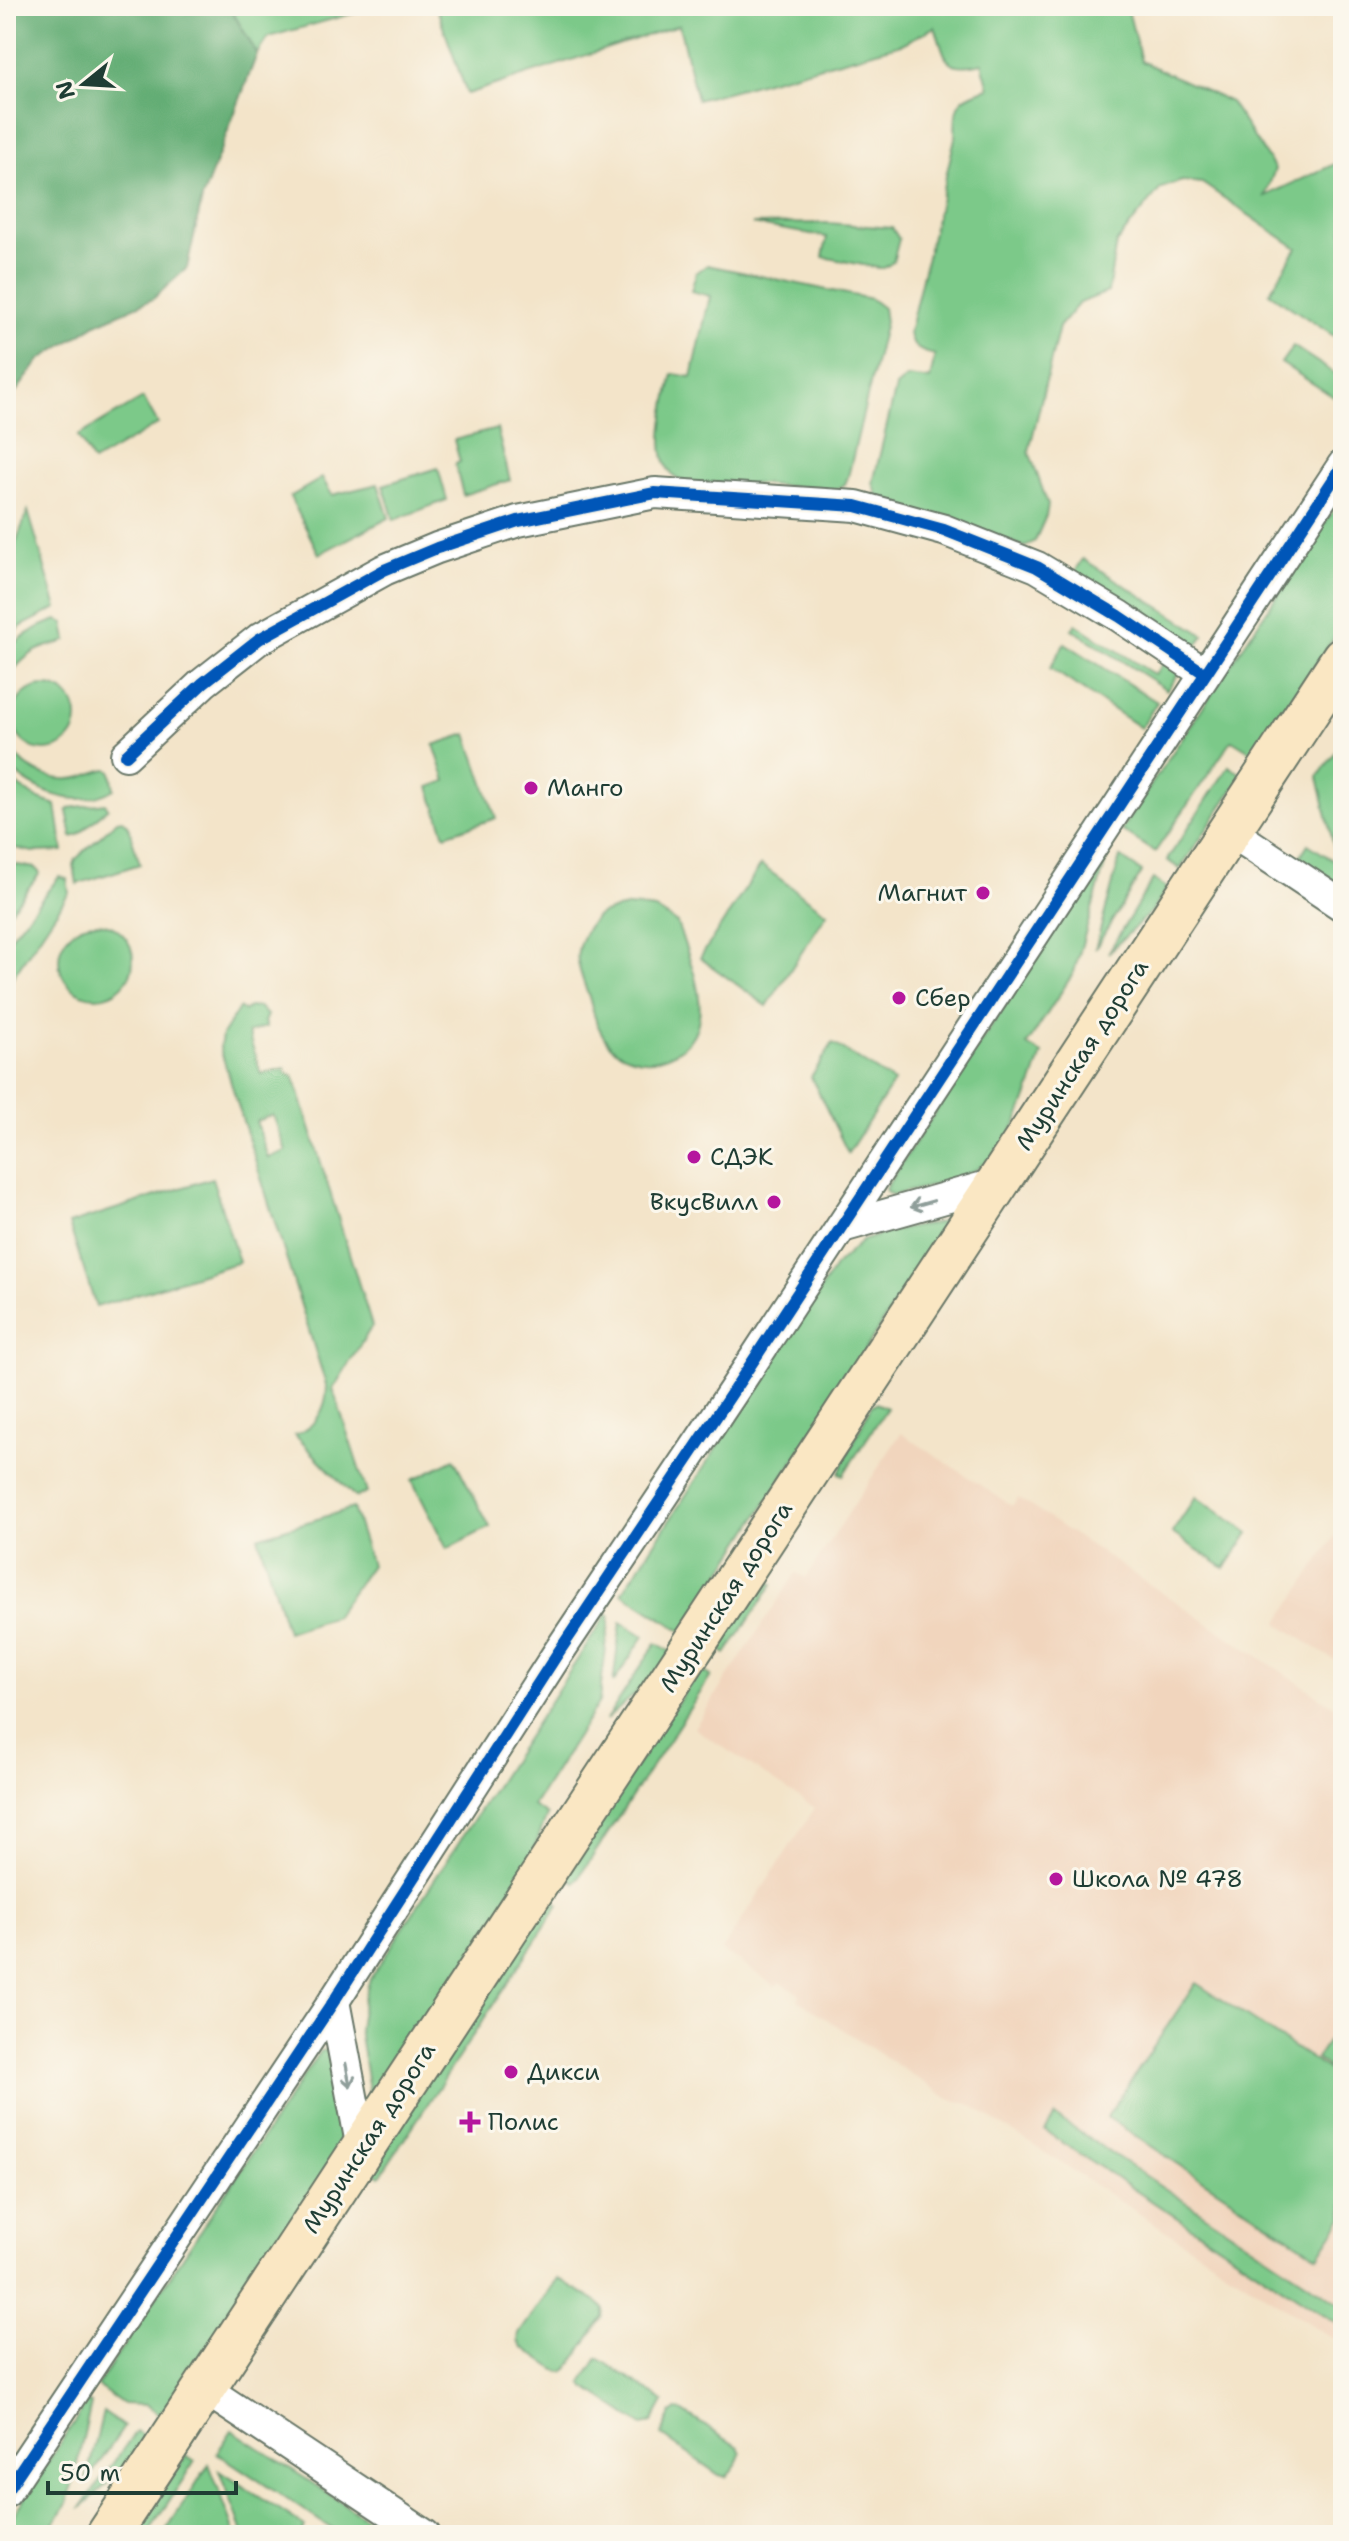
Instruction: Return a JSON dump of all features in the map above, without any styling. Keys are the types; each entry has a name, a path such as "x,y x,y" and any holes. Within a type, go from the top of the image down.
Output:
{"street":[{"path":"6,2492 334,2001 556,1656 1343,465"},
{"path":"126,755 203,683 259,639 384,570 437,548 518,521 655,493 856,506 944,530 1037,567 1119,616 1204,673"},
{"name":"Муринская дорога","path":"108,2535 1343,658"},
{"path":"1230,831 1343,906"},
{"path":"842,1227 998,1183"},
{"path":"334,2001 362,2149"},
{"path":"205,2389 425,2535"}],"shaded area":[{"name":"Школа № 478","path":"901,1433 1012,1506 1018,1498 1343,1712 1343,2345 969,2104 949,2099 798,2000 800,1994 781,1982 775,1986 722,1950 815,1808 694,1728 796,1573 806,1578"},
{"path":"1343,1524 1343,1666 1278,1623"}],"green space":[{"path":"6,6 229,6 257,54 202,199 187,268 153,299 98,323 40,360 6,405"},
{"path":"229,6 380,6 268,37 257,54"},
{"path":"436,6 1127,6 1141,61 1230,102 1275,169 1265,196 1343,160 1343,342 1269,293 1297,248 1202,183 1182,181 1161,188 1116,243 1108,292 1079,303 1059,327 1029,451 1048,505 1035,541 1025,547 879,499 873,483 896,387 908,377 930,380 935,355 918,348 909,333 955,138 957,110 963,99 989,88 982,63 953,64 945,55 935,27 902,44 697,100 679,25 467,94"},
{"path":"828,223 892,228 899,239 893,262 878,268 823,257 827,237 752,224"},
{"path":"707,265 871,299 883,308 885,322 848,477 845,484 835,491 764,484 685,483 673,476 666,464 662,434 667,401 673,374 692,377 710,296 691,291 696,273"},
{"path":"1293,346 1343,379 1343,403 1281,363"},
{"path":"143,398 158,424 93,462 78,436"},
{"path":"497,429 510,480 463,495 455,464 460,462 454,440"},
{"path":"438,468 447,500 394,520 383,485"},
{"path":"322,478 332,495 378,484 389,518 319,554 290,497"},
{"path":"1343,496 1343,624 1256,755 1232,740 1155,852 1121,830"},
{"path":"28,511 57,608 6,638 6,568"},
{"path":"1083,559 1204,635 1193,651 1073,575"},
{"path":"57,620 64,623 67,640 29,655 6,682 6,652 29,633"},
{"path":"1076,624 1155,675 1164,662 1181,670 1167,690 1072,629"},
{"path":"1065,643 1157,702 1141,728 1050,668"},
{"path":"39,686 51,686 68,695 75,706 75,730 68,741 51,750 39,750 27,745 18,736 13,724 13,712 18,700 27,691"},
{"path":"467,734 496,818 445,835 429,787 446,781 434,745"},
{"path":"1343,741 1343,856 1335,851 1318,777"},
{"path":"6,742 20,760 49,777 71,779 108,769 114,789 85,799 41,790 6,763"},
{"path":"1229,766 1243,775 1180,869 1167,860"},
{"path":"6,777 36,798 56,805 63,851 33,852 6,846"},
{"path":"105,803 108,808 72,837 69,808"},
{"path":"123,820 128,826 140,864 77,884 76,859 117,821"},
{"path":"1308,844 1343,867 1343,887 1299,858"},
{"path":"1107,849 1074,972 1027,1045 1042,1054 1024,1107 1007,1140 982,1166 965,1175 921,1189 893,1195 887,1193 885,1189"},
{"path":"1120,857 1142,872 1095,949"},
{"path":"6,863 35,868 40,873 6,916"},
{"path":"761,865 827,913 767,1006 700,958"},
{"path":"59,877 67,879 69,893 6,987 6,943"},
{"path":"1153,879 1167,888 1153,910 1108,953"},
{"path":"631,906 655,909 677,923 696,981 699,1001 699,1020 693,1036 680,1050 652,1060 628,1056 607,1042 597,1024 578,962 581,942 592,922 601,914"},
{"path":"89,923 103,923 117,929 127,939 133,960 127,981 117,991 103,997 89,997 75,991 65,981 59,967 59,953 65,939 75,929"},
{"path":"249,1007 260,1008 267,1015 264,1022 266,1027 248,1033 261,1074 285,1068 286,1073 294,1077 372,1326 333,1389 367,1493 355,1497 295,1435 318,1417 325,1404 327,1388 220,1048 222,1035 239,1008 244,1011","holes":["273,1115 286,1151 268,1158 256,1121"]},
{"path":"833,1043 894,1082 848,1153 811,1077"},
{"path":"212,1178 239,1262 96,1307 69,1224"},
{"path":"948,1221 683,1632 622,1593 837,1264 862,1241 891,1231"},
{"path":"876,1403 887,1408 843,1475 839,1473 871,1406"},
{"path":"454,1459 490,1527 447,1549 412,1480"},
{"path":"1196,1497 1249,1533 1225,1568 1172,1533"},
{"path":"353,1508 371,1565 335,1616 287,1632 258,1537"},
{"path":"769,1582 773,1584 726,1654 715,1647"},
{"path":"607,1614 610,1616 599,1702 533,1806 547,1815 524,1875 373,2102 359,2029 370,1979"},
{"path":"621,1622 644,1636 613,1683"},
{"path":"656,1643 672,1652 655,1676 606,1720"},
{"path":"700,1669 711,1676 575,1883 569,1879 567,1869"},
{"path":"546,1901 559,1905 380,2176 375,2173 398,2124"},
{"path":"1196,1983 1343,2080 1343,2218 1318,2256 1107,2117"},
{"path":"1343,2017 1343,2077 1316,2059"},
{"path":"327,2050 336,2074 340,2101 336,2154 162,2416 146,2405 123,2404 97,2386 320,2051"},
{"path":"1055,2116 1343,2306 1343,2327 1045,2131"},
{"path":"558,2278 604,2309 603,2317 564,2372 556,2370 518,2341 519,2334"},
{"path":"598,2358 664,2401 652,2423 642,2425 585,2387 582,2383"},
{"path":"87,2402 91,2404 68,2502 47,2535 6,2535 6,2526"},
{"path":"677,2410 738,2447 741,2453 739,2460 726,2477 661,2435 671,2414"},
{"path":"103,2412 124,2427 85,2484"},
{"path":"232,2430 391,2535 341,2535 217,2453"},
{"path":"136,2431 149,2439 138,2455 80,2509"},
{"path":"186,2455 195,2461 147,2535 134,2535"},
{"path":"209,2464 236,2535 163,2535"},
{"path":"220,2471 305,2527 301,2535 244,2535"}],"cycle path":[{"path":"6,2492 334,2001 556,1656 1343,465"},
{"path":"126,755 203,683 259,639 384,570 437,548 518,521 655,493 856,506 944,530 1037,567 1119,616 1204,673"}],"place":[{"name":"Манго","path":"531,788"},
{"name":"Магнит","path":"983,893"},
{"name":"Сбер","path":"899,998"},
{"name":"СДЭК","path":"694,1157"},
{"name":"ВкусВилл","path":"774,1202"},
{"name":"Школа № 478","path":"1056,1879"},
{"name":"Дикси","path":"511,2072"},
{"name":"Полис","path":"470,2122"}]}
